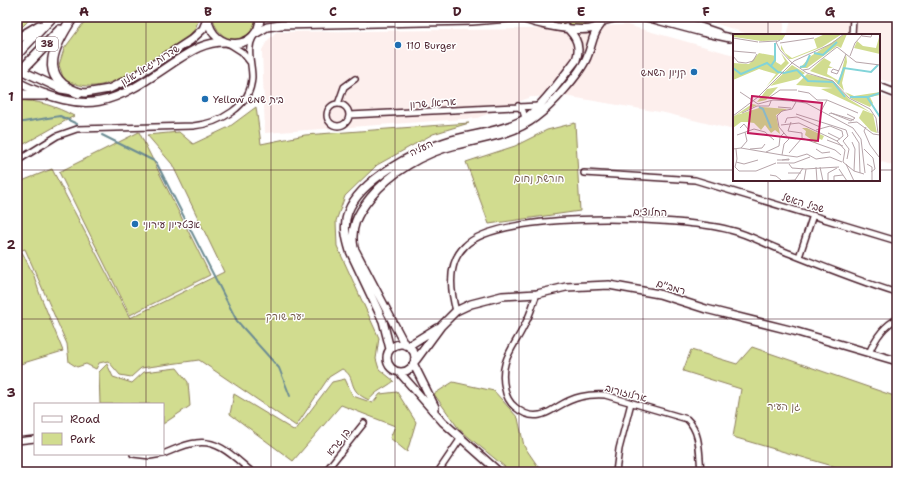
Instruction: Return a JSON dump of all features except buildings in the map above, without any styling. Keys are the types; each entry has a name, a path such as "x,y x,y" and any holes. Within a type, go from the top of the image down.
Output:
{"highway":[{"path":"17,39 52,17"},
{"name":"38","path":"17,54 52,17"},
{"path":"72,17 57,43 53,65 55,74 64,86 79,93"},
{"name":"38","path":"18,72 72,17"},
{"path":"17,95 45,95"}],"main road":[{"name":"שדרות יגאל אלון","path":"18,72 55,87 79,93 92,93 109,89 139,74 199,34 205,26 208,17"},
{"path":"208,17 212,32 226,43"},
{"path":"254,35 259,26 260,17"},
{"path":"254,35 267,27 281,24 479,21 520,17 534,22 590,29 603,21 618,17"},
{"path":"646,17 702,32 732,38"},
{"path":"671,17 707,28 732,38"},
{"name":"העליה","path":"407,345 354,248 352,238 353,228 360,209 380,185 419,159 449,146 513,130 537,117 553,102 583,64 589,52 592,38 603,21"},
{"name":"העליה","path":"390,349 383,321 346,240 345,228 351,206 367,187 384,173 423,150 455,139 508,126 525,118 538,106 572,65 578,55 577,42 566,27"},
{"name":"שדרות יגאל אלון","path":"17,82 45,95 70,102 94,103 107,100 142,84 198,47 210,43 242,43 254,35"},
{"path":"880,88 897,94"},
{"name":"רמב\"ם","path":"415,363 440,326 456,311 470,304 502,296 537,294 566,287 584,285 609,285 638,289 897,361"},
{"name":"רמב\"ם","path":"407,345 440,326"},
{"path":"443,422 415,363 414,352 407,345 397,344 390,349 386,357 392,370 400,373 443,422 499,472"},
{"path":"400,373 408,371 415,363"}],"street":[{"path":"852,34 853,17"},
{"path":"17,161 62,134 77,129 193,126 216,121 233,111 246,97 252,77 250,45 254,35"},
{"path":"226,43 242,52 251,65"},
{"path":"338,104 344,87 355,79"},
{"path":"338,104 347,108 349,115 344,124 337,125 331,122 328,112 331,106 338,104"},
{"path":"517,106 521,108 525,118"},
{"name":"אריאל שרון","path":"349,115 538,106"},
{"name":"שביל האשל","path":"584,173 695,180 897,241"},
{"path":"799,257 813,215"},
{"name":"החלוצים","path":"456,311 450,283 456,257 464,246 474,238 489,231 545,221 661,221 731,230 869,284 897,293"},
{"name":"ארלוזורוב","path":"537,294 527,322 506,359 502,374 506,395 510,403 528,415 539,416 583,395 605,395 687,419 693,425 696,434 701,472"},
{"path":"869,352 881,332 897,319"},
{"path":"616,472 618,454 631,403"},
{"name":"בן גרא","path":"325,472 364,423"},
{"path":"438,472 461,438"},
{"path":"17,441 34,439"},
{"path":"164,453 197,442 211,444 226,450 252,472"},
{"path":"142,455 156,455"}],"shaded area":[{"path":"696,17 784,17 784,30 782,34 748,34"},
{"path":"792,17 897,17 897,85 880,79 880,34 787,34"},
{"path":"627,25 733,55 733,130 665,113 565,96 531,97 477,118 265,133 262,50 267,41 276,32 533,29"},
{"path":"880,95 897,100 897,167 880,161"}],"green space":[{"path":"17,17 32,17 17,32"},
{"path":"88,17 200,17 195,29 188,36 143,66 107,84 91,86 79,85 64,80 59,65 64,49"},
{"path":"213,17 256,18 253,27 248,34 242,38 234,39 227,38 221,33 216,27"},
{"path":"532,17 599,17 596,22 589,25 580,25 558,23"},
{"path":"17,101 39,102 74,116 17,148"},
{"name":"יער שורק","path":"256,107 261,144 305,135 469,123 433,134 377,165 345,196 336,221 337,246 379,338 376,359 379,369 394,381 369,400 357,392 350,376 342,369 329,377 296,426 199,360 141,368 131,377 120,375 108,361 99,363 96,369 86,364 77,367 69,362 67,344 25,249 17,252 17,183 52,169 130,318 224,272 172,164 147,135 179,132 193,144 229,127"},
{"name":"חורשת נחום","path":"575,123 580,211 489,224 466,162 515,146 547,130"},
{"name":"אצטדיון עירוני","path":"139,132 210,275 130,315 59,172"},
{"path":"22,252 34,276 63,351 17,365 17,256"},
{"name":"גן העיר","path":"752,347 897,397 896,472 843,472 843,469 733,437 741,389 683,371 691,350 737,364"},
{"path":"107,364 113,377 132,383 144,372 177,368 188,382 190,406 164,423 164,403 100,403 99,372"},
{"path":"345,379 353,396 373,403 380,394 397,392 416,422 407,452 390,438 395,426 341,405 293,461 230,414 234,394 295,431 332,382"},
{"path":"453,382 494,391 518,418 524,446 537,465 545,472 511,472 459,429 434,394"}],"waterway":[{"path":"17,123 60,116 77,124"},
{"path":"102,135 156,162 237,321 279,368 290,396"}],"place":[{"name":"110 Burger","path":"398,45"},
{"name":"קניון השמש","path":"694,72"},
{"name":"Yellow בית שמש","path":"205,99"},
{"name":"אצטדיון עירוני","path":"135,224"}]}
